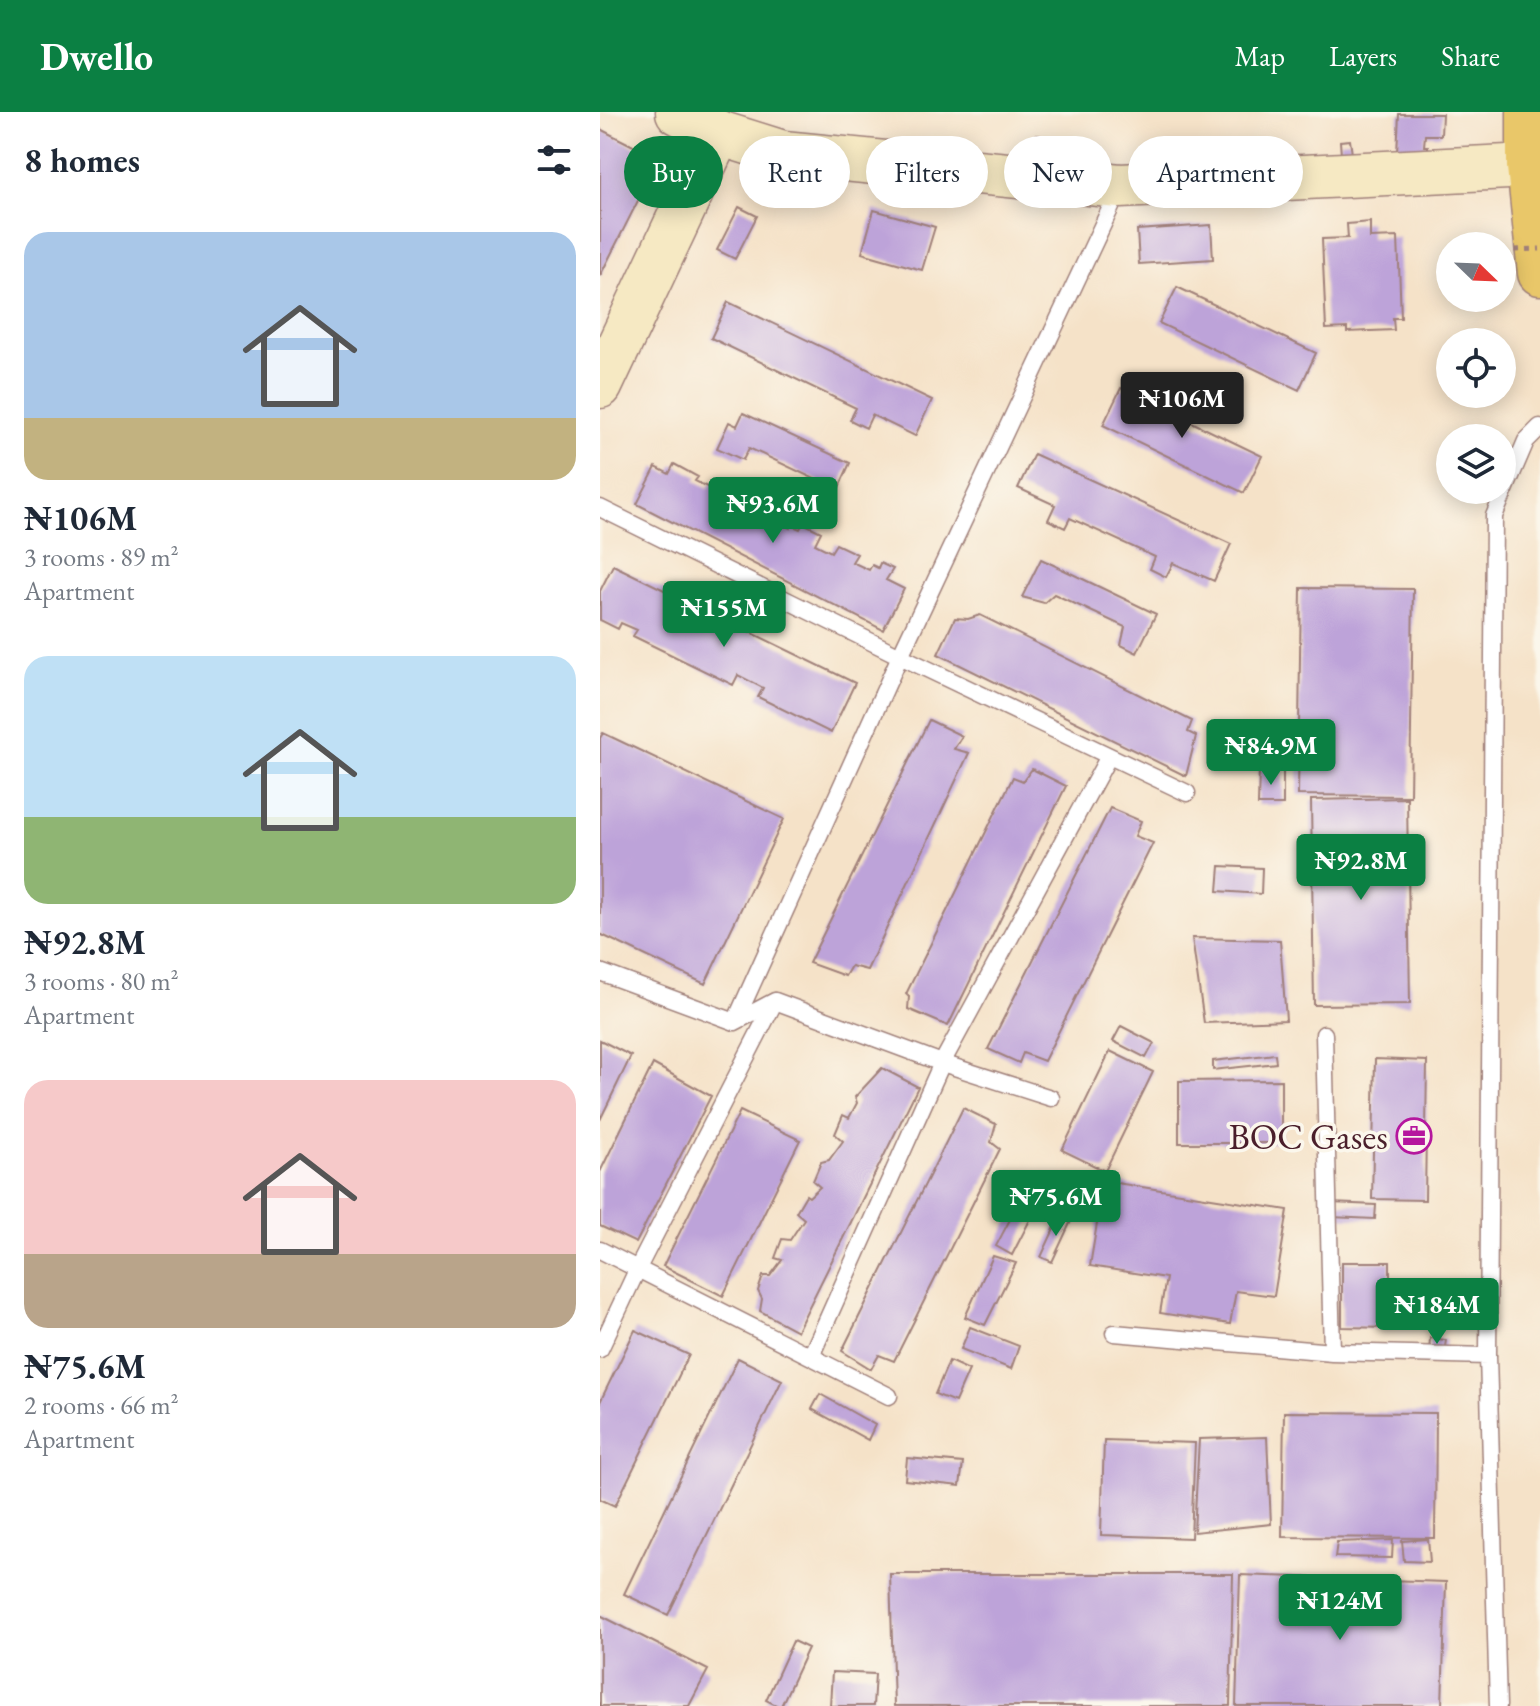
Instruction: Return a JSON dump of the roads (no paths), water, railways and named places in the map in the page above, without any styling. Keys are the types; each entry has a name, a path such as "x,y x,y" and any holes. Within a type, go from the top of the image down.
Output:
{"main road":[{"path":"1527,262 1529,112"}],"street":[{"path":"678,112 719,133 783,153 1120,186 1529,166"},
{"path":"603,371 719,133"}],"lane":[{"path":"735,1022 900,656 1120,186"},
{"path":"1498,1706 1488,1356 1494,516 1526,441 1540,427"},
{"path":"600,508 1187,793"},
{"path":"811,1356 942,1063 1109,756"},
{"path":"600,972 735,1022 775,1001 942,1063 1051,1098"},
{"path":"600,1349 638,1268 775,1001"},
{"path":"1324,1034 1332,1352"},
{"path":"600,1250 889,1396"},
{"path":"1114,1333 1332,1352 1488,1356"}],"place":[{"name":"BOC Gases","path":"1414,1136"}]}
